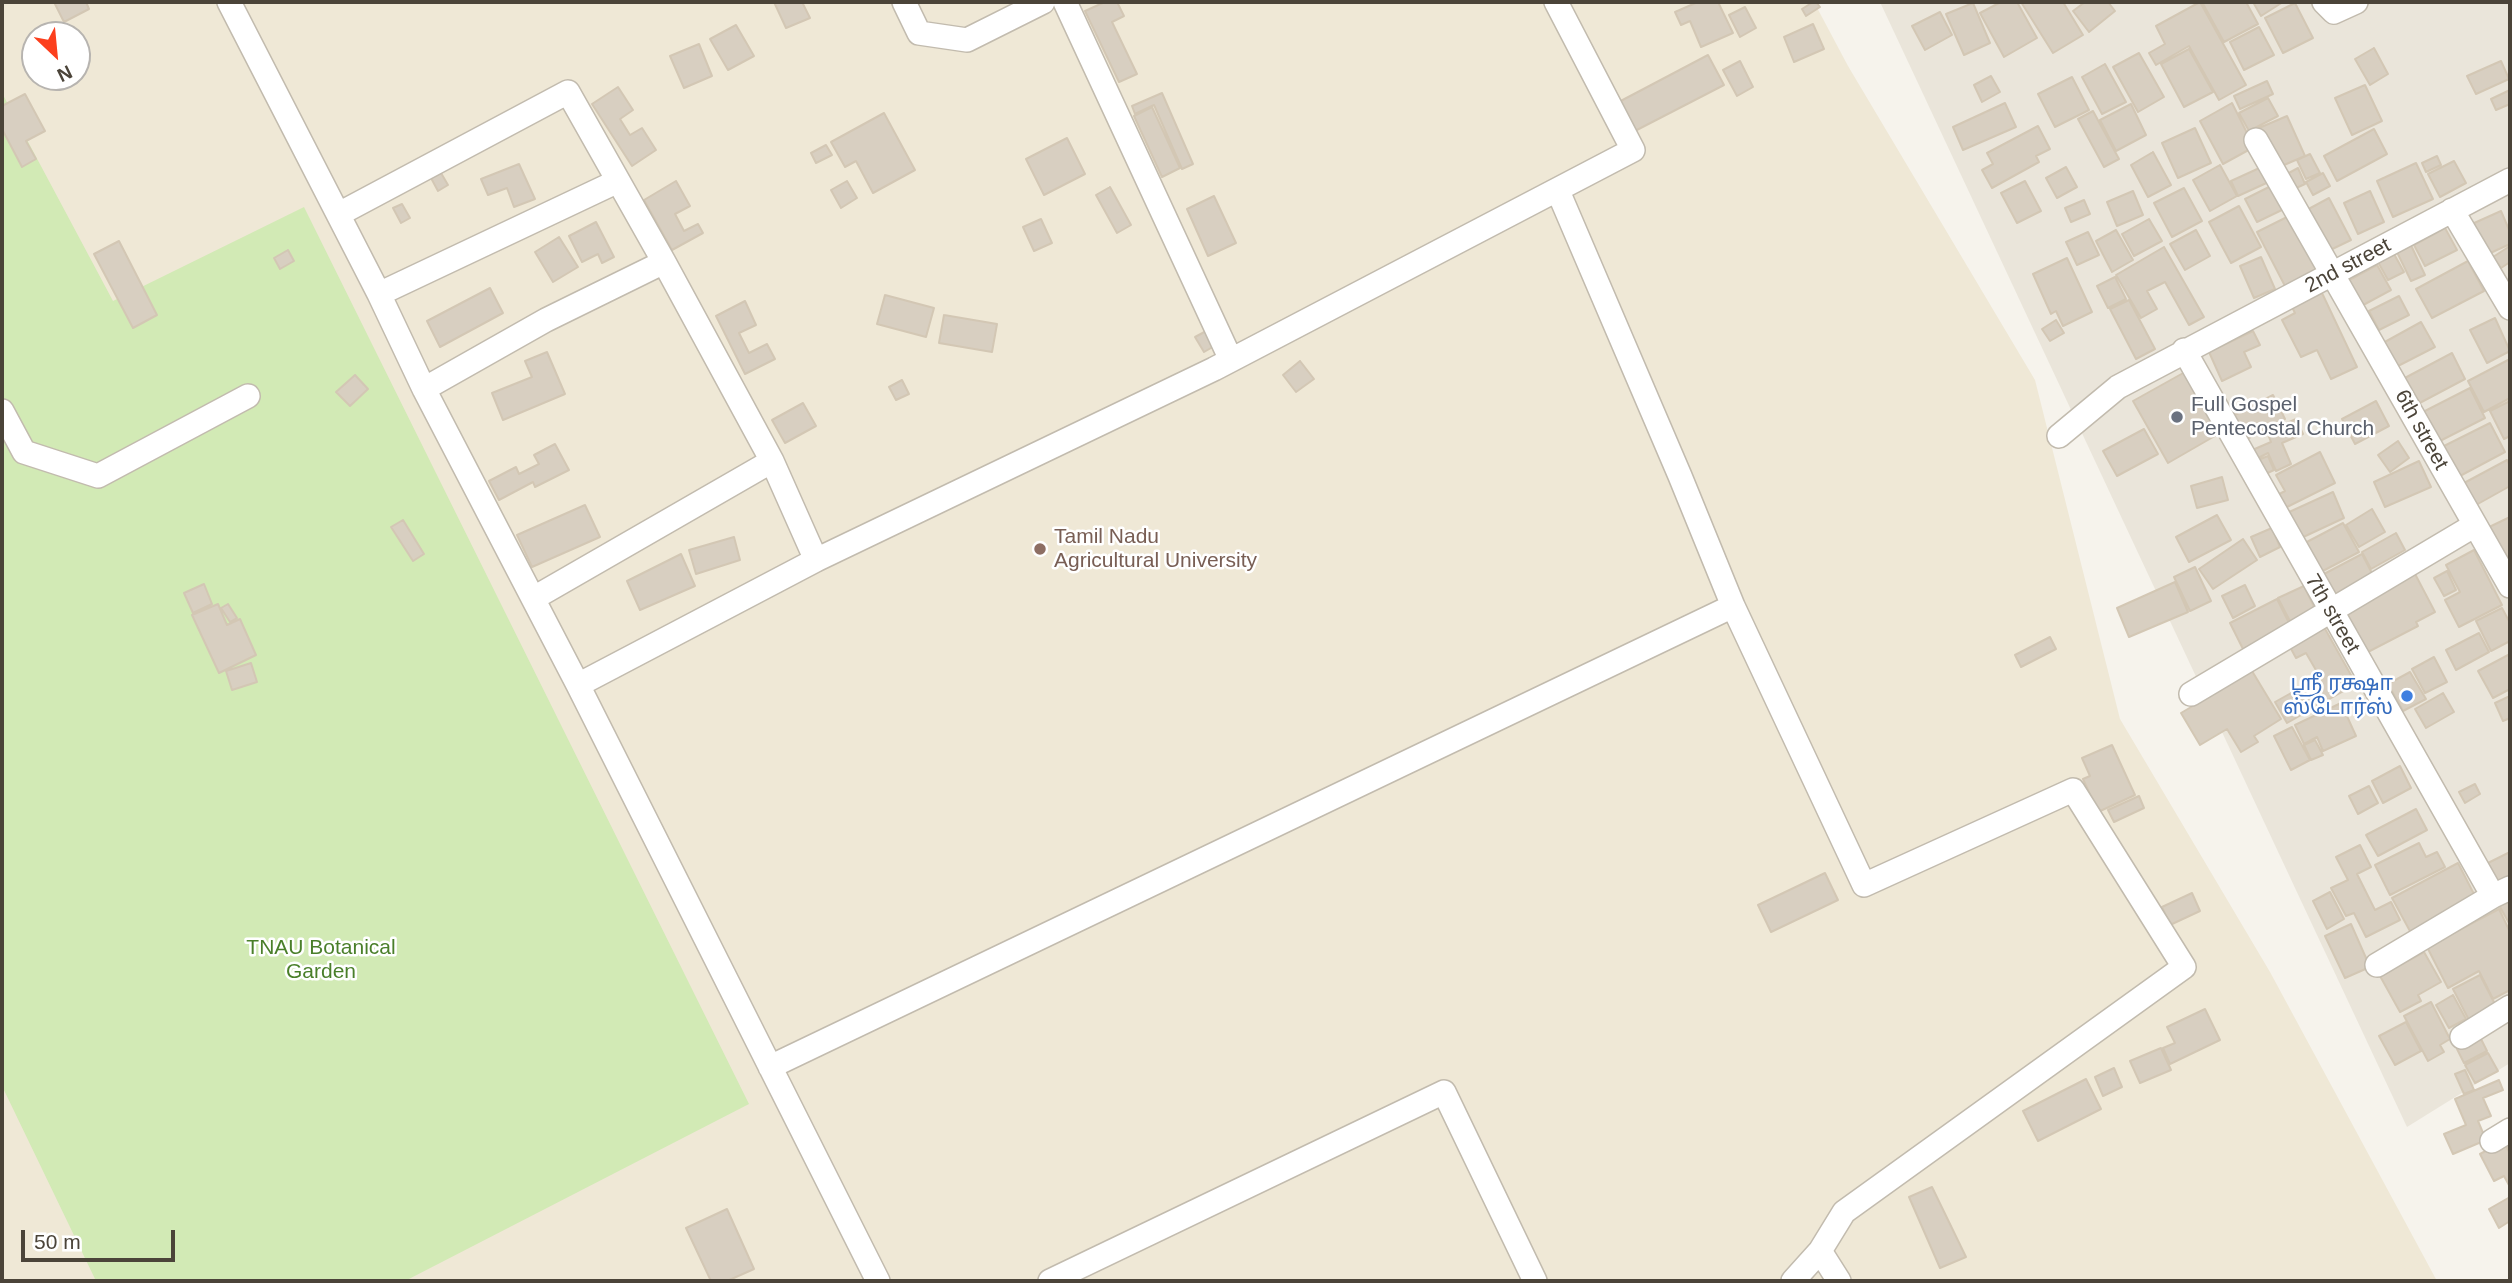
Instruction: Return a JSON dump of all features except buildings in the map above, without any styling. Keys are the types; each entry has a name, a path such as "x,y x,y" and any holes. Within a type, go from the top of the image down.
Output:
{"street":[{"path":"229,2 379,294 424,389 534,598 878,1281"},
{"path":"904,2 919,33 967,40 1043,2"},
{"path":"1065,2 1231,360"},
{"path":"578,685 816,560 1231,360 1633,150 1556,2"},
{"path":"2324,2 2334,12 2356,2"},
{"path":"338,214 568,92 772,461 816,560"},
{"name":"6th street","path":"2256,140 2510,586"},
{"name":"2nd street","path":"2059,436 2118,387 2510,180"},
{"path":"379,294 618,181"},
{"path":"1558,191 1733,606 1864,885 2073,790 2184,967 1844,1212 1820,1251 1793,1281"},
{"path":"2452,210 2510,308"},
{"path":"424,389 546,320 664,262"},
{"name":"7th street","path":"2184,350 2330,611 2502,892"},
{"path":"2,411 24,452 98,476 248,396"},
{"path":"534,598 772,461"},
{"path":"2191,694 2474,525"},
{"path":"770,1067 1733,606"},
{"path":"2377,965 2502,892"},
{"path":"2462,1037 2510,1007"},
{"path":"1050,1281 1444,1092 1535,1281"},
{"path":"1820,1251 1839,1281"}],"shaded area":[{"name":"Tamil Nadu Agricultural University","path":"2,2 1814,2 1848,66 2035,380 2120,719 2270,972 2437,1281 2,1281"},
{"path":"1880,2 2510,2 2510,1063 2407,1127"}],"green space":[{"name":"TNAU Botanical Garden","path":"2,93 113,301 304,207 749,1104 405,1281 96,1281 2,1086"}],"place":[{"name":"Full Gospel Pentecostal Church","path":"2177,417"},
{"name":"Tamil Nadu Agricultural University","path":"1040,549"},
{"name":"ஶ்ரீ ரக்ஷா ஸ்டோர்ஸ்","path":"2407,696"}]}
